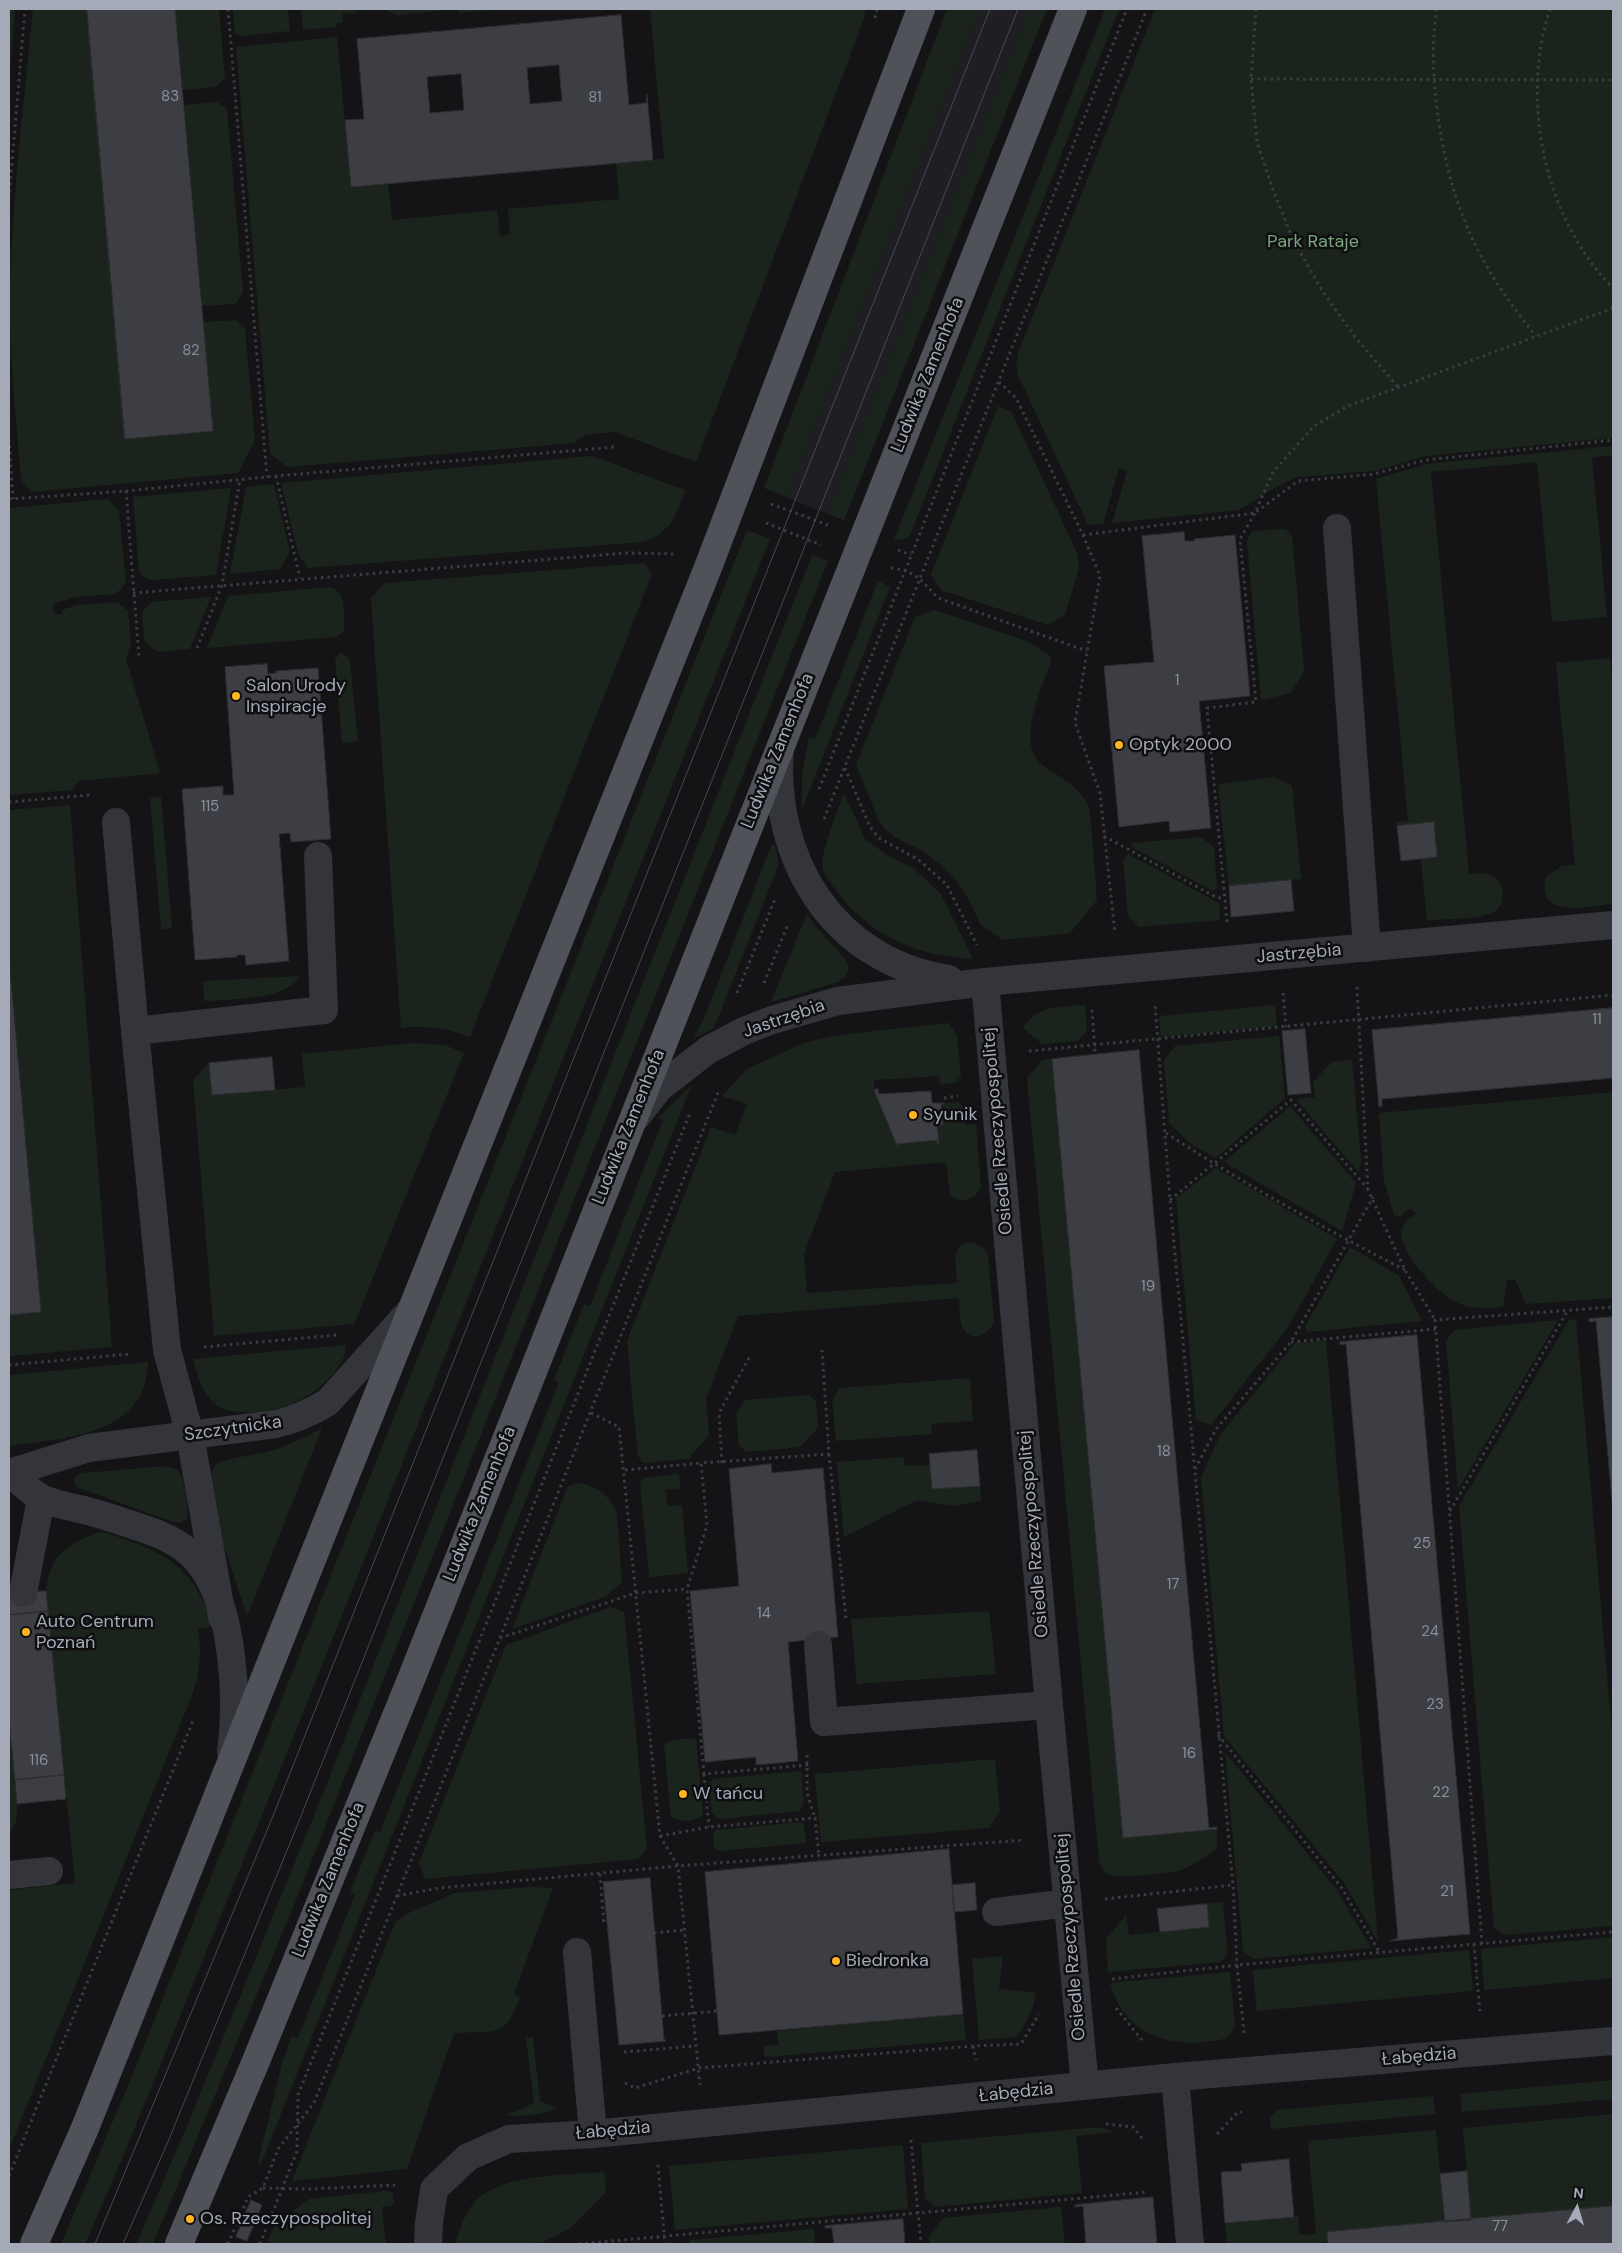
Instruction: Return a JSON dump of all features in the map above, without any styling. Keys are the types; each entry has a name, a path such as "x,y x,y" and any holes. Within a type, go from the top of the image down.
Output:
{"main road":[{"path":"34,2244 85,2128 414,1308 737,492 921,9"},
{"name":"Ludwika Zamenhofa","path":"179,2244 260,2052 412,1677 1073,9"}],"street":[{"path":"904,52 907,9"},
{"path":"1337,528 1361,948"},
{"name":"Jastrzębia","path":"781,745 779,778 781,804 794,851 805,877 836,924 877,955 911,971 945,978 985,982"},
{"path":"116,822 167,1350 190,1434 222,1617"},
{"path":"135,1031 324,1010 318,856"},
{"name":"Jastrzębia","path":"624,1138 643,1107 659,1088 684,1067 716,1046 744,1031 791,1014 838,1001 985,982 1613,925"},
{"name":"Osiedle Rzeczypospolitej","path":"985,982 1085,2086"},
{"name":"Szczytnicka","path":"10,1473 89,1448 276,1424 315,1411 336,1395 414,1308"},
{"name":"Szczytnicka","path":"10,1473 42,1499 104,1516 155,1533 179,1545 196,1560 207,1576 222,1617 231,1655 234,1679 234,1725 229,1766"},
{"path":"23,1593 42,1499"},
{"path":"818,1645 824,1722 1049,1705"},
{"path":"9,1875 49,1871"},
{"path":"996,1912 1068,1903"},
{"path":"577,1952 593,2134"},
{"name":"Łabędzia","path":"428,2244 434,2189 468,2157 509,2139 593,2134 1085,2086 1613,2041"},
{"path":"1175,2078 1190,2244"}],"path":[{"path":"9,198 25,9"},
{"path":"228,9 267,477"},
{"path":"819,790 1127,9"},
{"path":"744,1031 805,877 822,824 1148,9"},
{"path":"1256,9 1251,79 1257,142 1272,190 1294,242 1323,292 1355,337 1398,387"},
{"path":"1437,9 1434,28 1435,96 1448,164 1464,219 1491,271 1515,310 1536,336"},
{"path":"1550,9 1538,59 1536,111 1546,169 1584,253 1613,288"},
{"path":"1251,79 1613,80"},
{"path":"999,382 1016,398 1083,535 1100,576 1075,723 1100,793 1115,935 1124,934"},
{"path":"9,439 11,499 126,491 615,447"},
{"path":"1083,535 1255,513 1298,481 1374,474 1426,460 1613,440"},
{"path":"276,476 300,578"},
{"path":"197,648 222,585 240,480"},
{"path":"126,491 139,657"},
{"path":"737,492 912,555"},
{"path":"767,523 825,546"},
{"path":"133,593 626,553 677,554"},
{"path":"906,569 921,579 938,598 1087,651"},
{"path":"845,767 870,827 878,838 919,860 947,884 980,951"},
{"path":"9,802 113,793 116,822"},
{"path":"1104,836 1212,895 1225,900"},
{"path":"716,1046 794,851"},
{"path":"1361,948 1360,1020 1368,1190"},
{"path":"1152,968 1170,1200 1232,1885 1241,2012"},
{"path":"991,1055 1613,995"},
{"path":"263,2188 278,2148 314,2103 720,1088"},
{"path":"1170,1200 1291,1100 1373,1197 1405,1270 1436,1320 1482,1944"},
{"path":"260,2244 298,2151 298,2096 693,1105"},
{"path":"1166,1132 1215,1164 1347,1240 1405,1270"},
{"path":"1195,1469 1216,1429 1291,1342 1373,1197"},
{"path":"1436,1320 1613,1307"},
{"path":"1450,1512 1568,1310"},
{"path":"1291,1342 1436,1329"},
{"path":"303,1338 333,1336"},
{"path":"818,1645 848,1642 829,1454 822,1350"},
{"path":"722,1463 719,1413 750,1356"},
{"path":"591,1412 619,1428 625,1470 660,1836 678,1866 704,2122"},
{"path":"625,1470 829,1454"},
{"path":"701,1463 706,1524 687,1589 709,1826"},
{"path":"500,1638 636,1593 687,1589"},
{"path":"1218,1736 1341,1887 1380,1953"},
{"path":"704,1774 808,1765"},
{"path":"806,1775 807,1793 815,1818 818,1856"},
{"path":"660,1836 709,1826 815,1818"},
{"path":"397,1896 440,1888 678,1866 1062,1837"},
{"path":"1096,1900 1232,1885"},
{"path":"654,1933 684,1930"},
{"path":"1149,2043 1141,2039 1107,1997 1104,1980 1237,1965 1613,1932"},
{"path":"1474,1944 1477,1980"},
{"path":"589,2087 626,2083 635,2088 699,2068 973,2046 1021,2044 1038,2015 1040,2003 1107,1997"},
{"path":"662,2016 717,2011"},
{"path":"1238,2034 1244,2028"},
{"path":"587,2060 616,2053 696,2046"},
{"path":"1105,2124 1133,2127 1148,2145"},
{"path":"911,2137 921,2244"},
{"path":"658,2160 665,2244"},
{"path":"228,2244 248,2197 263,2188 307,2189 396,2185"},
{"path":"579,2244 664,2238 1150,2192"}],"shaded area":[{"path":"980,9 1029,9 828,514 786,497"}],"green space":[{"path":"9,9 15,9 9,83"},
{"path":"33,9 87,9 125,439 213,431 203,322 236,320 245,328 255,440 238,473 32,492 21,480 11,357 10,284 16,181"},
{"path":"175,9 219,9 225,78 216,87 183,90"},
{"path":"233,9 288,9 290,31 242,36 235,34"},
{"path":"301,9 355,9 356,13 342,14 343,22 336,23 337,27 303,30"},
{"path":"383,9 457,9 398,15"},
{"path":"457,9 505,9 458,13"},
{"path":"650,9 864,9 865,16 696,462 615,432 585,435 574,443 288,467 270,454 236,47 337,37 351,187 388,184 392,220 497,210 500,236 510,234 508,209 619,199 616,163 664,159"},
{"path":"947,9 980,9 786,497 764,488"},
{"path":"1029,9 1047,9 844,520 828,514"},
{"path":"1105,9 1119,9 910,535 906,539 894,540"},
{"name":"Park Rataje","path":"1155,9 1613,9 1613,438 1425,456 1375,471 1298,477 1280,485 1239,510 1112,523 1127,471 1119,468 1103,524 1088,525 1018,375 1016,364 1019,351"},
{"path":"217,102 227,109 243,292 235,304 202,306 184,105"},
{"path":"998,406 1011,411 1078,555 1079,568 1065,615 1048,625 941,590 931,574"},
{"path":"1613,446 1613,455 1592,457 1607,617 1552,622 1537,462 1431,472 1469,874 1492,876 1500,883 1503,899 1498,909 1487,915 1461,919 1427,920 1421,858 1437,857 1434,823 1397,826 1397,822 1408,821 1376,479 1427,464"},
{"path":"592,456 685,490 675,515 660,534 643,542 308,568 298,553 281,483"},
{"path":"274,484 290,552 280,569 230,574 246,487"},
{"path":"231,488 216,575 151,580 143,577 139,572 133,497"},
{"path":"107,499 119,510 126,583 116,594 76,597 53,604 54,614 62,614 62,610 77,605 117,602 128,611 131,643 126,659 160,773 79,781 72,790 9,795 9,508"},
{"path":"1285,529 1292,535 1304,671 1291,693 1261,700 1247,541 1252,531"},
{"path":"747,530 770,539 291,1743 125,2152 85,2244 61,2244 127,2088"},
{"path":"812,555 828,561 296,1900 153,2244 136,2244 187,2126 322,1796"},
{"path":"644,563 652,574 470,1037 436,1028 401,1028 371,598 385,583"},
{"path":"878,581 890,587 802,809 802,773 809,737 815,739"},
{"path":"331,587 340,594 343,606 344,631 336,637 207,648 228,596"},
{"path":"211,597 190,649 157,652 144,641 142,612 152,602"},
{"path":"935,610 1029,642 1049,655 1051,661 1038,698 1031,726 1030,739 1032,751 1041,764 1076,789 1088,805 1097,900 1070,933 1003,940 981,925 969,900 956,880 941,865 921,850 895,837 879,821 856,765 915,617"},
{"path":"341,652 350,660 358,741 342,743 335,660"},
{"path":"1610,658 1613,692 1613,904 1578,908 1566,907 1556,905 1548,900 1545,891 1546,877 1562,866 1575,865 1556,663"},
{"path":"1275,777 1292,786 1301,879 1229,886 1218,784"},
{"path":"844,793 865,839 887,855 913,868 941,894 973,959 935,954 900,943 884,935 855,912 834,888 824,873 823,862 830,831"},
{"path":"161,797 172,928 161,929 150,798"},
{"path":"70,805 112,1347 9,1356 9,1315 41,1312 9,959 9,810"},
{"path":"1201,837 1214,847 1217,888 1213,891 1132,847 1131,843"},
{"path":"772,844 775,846 779,864 714,1028 697,1037 694,1035 702,1023"},
{"path":"1128,854 1219,903 1219,920 1139,927 1128,916 1123,859"},
{"path":"807,914 846,960 848,971 845,977 838,982 771,1002"},
{"path":"300,976 293,984 270,994 242,999 204,1001 203,981"},
{"path":"1085,1005 1087,1031 1078,1041 1042,1044 1023,1028 1029,1020 1042,1011 1058,1007"},
{"path":"1275,1005 1277,1026 1161,1037 1159,1016"},
{"path":"948,1023 957,1035 961,1076 955,1083 940,1084 939,1076 874,1080 874,1090 897,1144 937,1140 939,1144 937,1125 943,1124 941,1105 958,1102 965,1108 966,1125 976,1124 981,1188 972,1198 959,1201 950,1194 946,1162 835,1172 804,1254 807,1293 957,1283 955,1263 957,1251 960,1246 968,1242 982,1247 988,1255 994,1321 992,1326 988,1331 979,1336 970,1335 965,1332 961,1323 959,1298 738,1316 706,1399 709,1435 688,1459 643,1463 638,1456 627,1341 711,1127 735,1135 747,1104 722,1096 747,1069 804,1043 834,1036"},
{"path":"1279,1036 1285,1098 1216,1158 1190,1143 1169,1123 1164,1061 1175,1046"},
{"path":"413,1043 445,1045 464,1053 354,1324 214,1336 193,1080 209,1063 212,1095 305,1087 302,1054"},
{"path":"1052,1059 1123,1838 1217,1829 1217,1848 1184,1869 1159,1874 1136,1876 1111,1875 1105,1871 1099,1861 1027,1078 1042,1060"},
{"path":"1352,1060 1361,1159 1359,1173 1296,1099 1315,1097 1313,1082 1332,1062"},
{"path":"691,1086 261,2164 258,2163 282,2063 292,2036 298,2038 355,1895 350,1892 375,1831 380,1832 559,1382 554,1380 584,1304 590,1306 663,1120 658,1118"},
{"path":"1613,1092 1613,1298 1526,1304 1515,1279 1507,1280 1503,1307 1478,1308 1460,1304 1438,1289 1419,1269 1404,1246 1401,1236 1402,1228 1416,1214 1410,1208 1400,1216 1394,1215 1384,1181 1379,1113"},
{"path":"1290,1106 1356,1183 1342,1231 1224,1162"},
{"path":"1216,1168 1337,1239 1288,1327 1211,1425 1196,1420 1176,1198"},
{"path":"1350,1247 1399,1276 1422,1321 1308,1332 1305,1327"},
{"path":"1576,1319 1613,1745 1613,1926 1504,1935 1494,1928 1459,1506 1569,1320"},
{"path":"1558,1320 1458,1490 1446,1340 1455,1330"},
{"path":"1326,1340 1378,1942 1345,1884 1224,1736 1201,1478 1220,1435 1295,1343"},
{"path":"346,1345 341,1363 323,1384 312,1393 287,1405 261,1411 243,1412 229,1410 221,1408 214,1403 203,1389 193,1359"},
{"path":"148,1362 144,1387 134,1405 118,1419 99,1429 77,1435 9,1446 9,1375"},
{"path":"970,1378 973,1421 931,1424 932,1434 836,1441 832,1400 840,1388"},
{"path":"809,1395 816,1401 818,1428 800,1447 747,1452 739,1446 736,1414 745,1400"},
{"path":"322,1428 247,1616 224,1546 211,1482 212,1470 221,1462 277,1449"},
{"path":"904,1457 905,1466 930,1465 932,1489 980,1486 981,1501 954,1506 917,1500 844,1537 837,1462"},
{"path":"165,1466 178,1471 183,1481 186,1495 187,1519 181,1522 173,1522 79,1488 75,1485 74,1480 77,1475 83,1473"},
{"path":"679,1474 680,1488 666,1490 667,1506 682,1505 688,1573 649,1577 640,1482 644,1478"},
{"path":"577,1483 588,1485 599,1491 608,1498 615,1508 618,1521 622,1582 605,1597 512,1629 568,1486"},
{"path":"99,1532 107,1533 148,1549 174,1564 193,1583 213,1626 198,1629 199,1664 191,1698 9,2150 9,1890 75,1883 46,1591 51,1568 62,1553 69,1546"},
{"path":"610,1607 624,1612 647,1848 638,1859 425,1879 419,1863 506,1645"},
{"path":"989,1611 996,1674 857,1684 851,1619"},
{"path":"9,1720 17,1810 16,1822 9,1835"},
{"path":"696,1738 703,1814 692,1821 684,1821 671,1817 664,1744 673,1740"},
{"path":"1225,1752 1337,1890 1371,1948 1253,1959 1243,1951"},
{"path":"995,1759 1000,1812 989,1828 821,1842 815,1774"},
{"path":"801,1771 804,1804 800,1811 719,1819 712,1813 709,1783 714,1779"},
{"path":"800,1822 804,1825 806,1843 720,1851 714,1847 713,1834 716,1830"},
{"path":"531,1887 553,1888 514,1994 520,1997 514,2011 509,2021 503,2027 496,2030 454,2033 407,2169 292,2181 395,1923 407,1914 455,1893"},
{"path":"1223,1902 1227,1955 1221,1962 1108,1972 1106,1938 1126,1916 1129,1935 1209,1927 1207,1904"},
{"path":"1613,1937 1613,1978 1484,1990 1481,1949"},
{"path":"1469,1950 1473,1991 1257,2011 1253,1970"},
{"path":"1003,1956 999,1989 1036,1993 1033,2006 1026,2022 1016,2037 979,2040 972,1959"},
{"path":"1230,1972 1235,2025 1227,2037 1205,2042 1173,2041 1145,2031 1124,2012 1116,1999 1110,1983"},
{"path":"963,2014 966,2040 765,2057 763,2046 779,2045 777,2031"},
{"path":"533,2037 540,2101 558,2108 533,2115 507,2115 534,2103 526,2038"},
{"path":"1613,2080 1613,2099 1462,2112 1460,2094"},
{"path":"1433,2096 1435,2114 1271,2129 1270,2117 1277,2110"},
{"path":"1613,2114 1613,2206 1471,2220 1463,2128"},
{"path":"1103,2128 1114,2132 1076,2136 1082,2193 934,2207 925,2198 921,2143"},
{"path":"1436,2130 1445,2222 1327,2232 1328,2242 1310,2244 1227,2244 1225,2223 1298,2216 1300,2235 1316,2234 1308,2141"},
{"path":"903,2145 908,2209 675,2230 669,2166"},
{"path":"604,2172 606,2192 569,2229 543,2242 455,2244 470,2208 481,2196 496,2188 531,2178"},
{"path":"386,2191 393,2193 394,2205 382,2207 386,2244 267,2244 275,2224 309,2199"},
{"path":"1061,2207 1065,2244 930,2244 929,2236 943,2218"},
{"path":"814,2229 815,2244 689,2244 691,2240"}],"building":[{"path":"87,9 175,9 213,431 125,439"},
{"path":"621,15 629,105 646,103 647,94 653,160 351,187 345,120 364,119 357,39","holes":["559,65 562,101 530,104 527,68","461,74 464,110 430,113 427,77"]},
{"path":"1184,532 1185,541 1235,535 1250,696 1199,701 1211,828 1170,832 1169,821 1119,827 1104,666 1154,662 1142,536"},
{"path":"267,664 268,674 276,673 276,671 318,668 331,839 291,842 290,833 279,834 289,961 246,965 245,955 195,960 182,789 223,786 223,795 234,795 225,667"},
{"path":"1434,822 1437,857 1401,861 1397,826"},
{"path":"1291,880 1294,911 1231,917 1229,886"},
{"path":"9,959 41,1312 9,1315"},
{"path":"1613,1008 1613,1078 1382,1099 1382,1106 1379,1107 1372,1030"},
{"path":"1305,1029 1311,1093 1288,1095 1282,1031"},
{"path":"1139,1050 1209,1828 1217,1827 1217,1829 1123,1838 1052,1059"},
{"path":"272,1057 275,1090 212,1095 209,1063"},
{"name":"Syunik","path":"878,1089 879,1094 931,1091 932,1103 945,1103 941,1105 943,1125 937,1125 939,1144 937,1144 937,1140 897,1144 898,1148 874,1090"},
{"path":"1613,1317 1613,1512 1596,1321 1589,1322 1589,1319"},
{"path":"1417,1335 1470,1934 1390,1941 1398,1938 1346,1344 1340,1345 1340,1342"},
{"path":"977,1450 980,1486 932,1489 929,1454"},
{"path":"771,1464 772,1473 823,1468 838,1637 788,1642 798,1761 756,1765 756,1757 705,1762 690,1591 739,1586 729,1469"},
{"path":"46,1591 48,1611 9,1615 9,1594"},
{"path":"48,1611 64,1775 15,1780 9,1720 9,1615"},
{"path":"64,1775 66,1799 17,1804 15,1780"},
{"name":"Biedronka","path":"949,1849 963,2014 719,2035 705,1872"},
{"path":"650,1878 664,2039 666,2041 619,2045 603,1882"},
{"path":"975,1883 977,1910 954,1912 952,1885"},
{"path":"1207,1904 1209,1927 1160,1932 1157,1909"},
{"path":"1289,2159 1294,2217 1225,2223 1221,2172 1242,2171 1241,2164"},
{"path":"1467,2171 1471,2220 1445,2222 1440,2174"},
{"path":"1153,2197 1157,2244 1086,2244 1083,2206 1075,2207 1075,2205"},
{"path":"251,2200 262,2205 247,2241 236,2237"},
{"path":"1613,2206 1613,2244 1328,2244 1327,2232"},
{"path":"903,2219 905,2244 834,2244 832,2228 825,2228 825,2226"}],"tram line":[{"path":"95,2244 273,1816 990,9"},
{"path":"123,2244 167,2144 297,1826 1018,9"}],"place":[{"name":"Salon Urody Inspiracje","path":"236,696"},
{"name":"Optyk 2000","path":"1119,745"},
{"name":"Syunik","path":"913,1115"},
{"name":"Auto Centrum Poznań","path":"26,1632"},
{"name":"W tańcu","path":"683,1794"},
{"name":"Biedronka","path":"836,1961"},
{"name":"Os. Rzeczypospolitej","path":"190,2219"}]}
